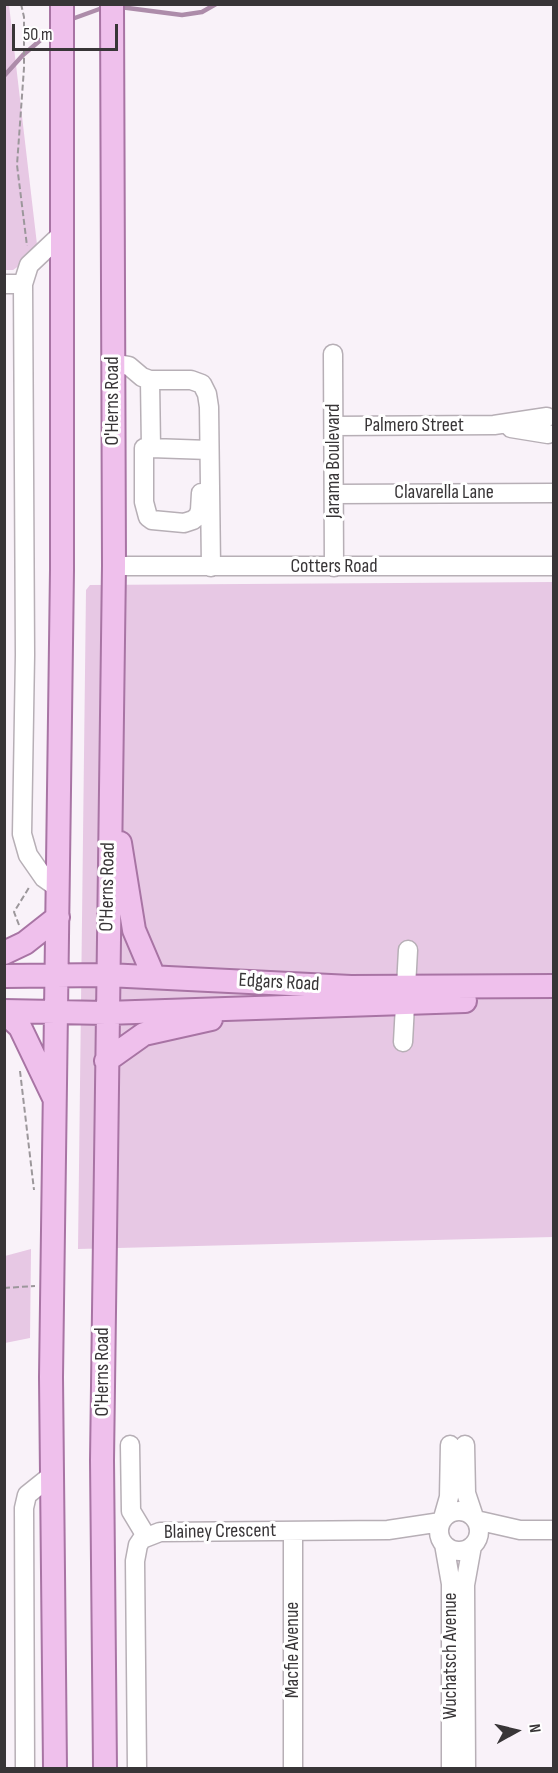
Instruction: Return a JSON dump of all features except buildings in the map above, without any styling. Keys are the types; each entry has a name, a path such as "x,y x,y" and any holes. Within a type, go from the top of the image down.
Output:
{"main road":[{"path":"55,1768 52,1475 58,917 63,4"},
{"name":"O'Herns Road","path":"105,1768 102,1460 106,1013 114,566 112,4"},
{"path":"110,782 134,930 154,977"},
{"path":"4,952 25,943 58,917"},
{"name":"Edgars Road","path":"4,976 107,975 351,987 405,995 554,998"},
{"name":"Edgars Road","path":"4,1011 106,1013 256,1008 405,995 554,986"},
{"path":"106,1061 144,1034 256,1008"},
{"path":"4,1011 20,1027 56,1102"}],"street":[{"path":"58,888 44,878 28,855 22,834 25,655 14,284 29,265 63,233"},
{"name":"Jarama Boulevard","path":"333,354 334,567"},
{"path":"113,363 129,366 142,378 150,380 191,380 201,384 208,400 200,510 198,516 184,523 158,522 148,517 144,502 150,380"},
{"name":"Palmero Street","path":"334,426 550,425"},
{"path":"113,450 205,449"},
{"path":"205,449 211,567"},
{"name":"Clavarella Lane","path":"334,494 554,493"},
{"name":"Cotters Road","path":"114,566 554,566"},
{"path":"403,1042 408,950"},
{"path":"129,1445 131,1511 146,1536"},
{"path":"472,1546 479,1533 466,1493 458,1445 449,1497 439,1532 443,1543 461,1551 472,1546 496,1535 520,1530 554,1530"},
{"path":"25,1768 24,1508 27,1495 52,1475"},
{"path":"442,1520 455,1511 469,1513 475,1519 520,1530"},
{"name":"Blainey Crescent","path":"137,1768 135,1561 138,1545 146,1536 171,1531 388,1530 442,1520"},
{"name":"Blainey Crescent","path":"388,1530 443,1543"},
{"name":"Macfie Avenue","path":"293,1531 293,1768"},
{"name":"Wuchatsch Avenue","path":"443,1543 451,1584 451,1768"},
{"name":"Wuchatsch Avenue","path":"466,1768 465,1585 472,1546"}],"path":[{"path":"21,4 24,17 24,68"},
{"path":"4,1288 40,1286"}],"shaded area":[{"path":"4,5 9,5 38,253 13,270 5,270"},
{"path":"553,582 553,1237 78,1249 86,590 90,585"},
{"path":"31,1249 30,1338 5,1343 5,1256"}],"waterway":[{"path":"120,7 182,15 202,12 216,4"},
{"path":"72,19 105,7"},
{"path":"4,76 23,55 50,32"}]}
